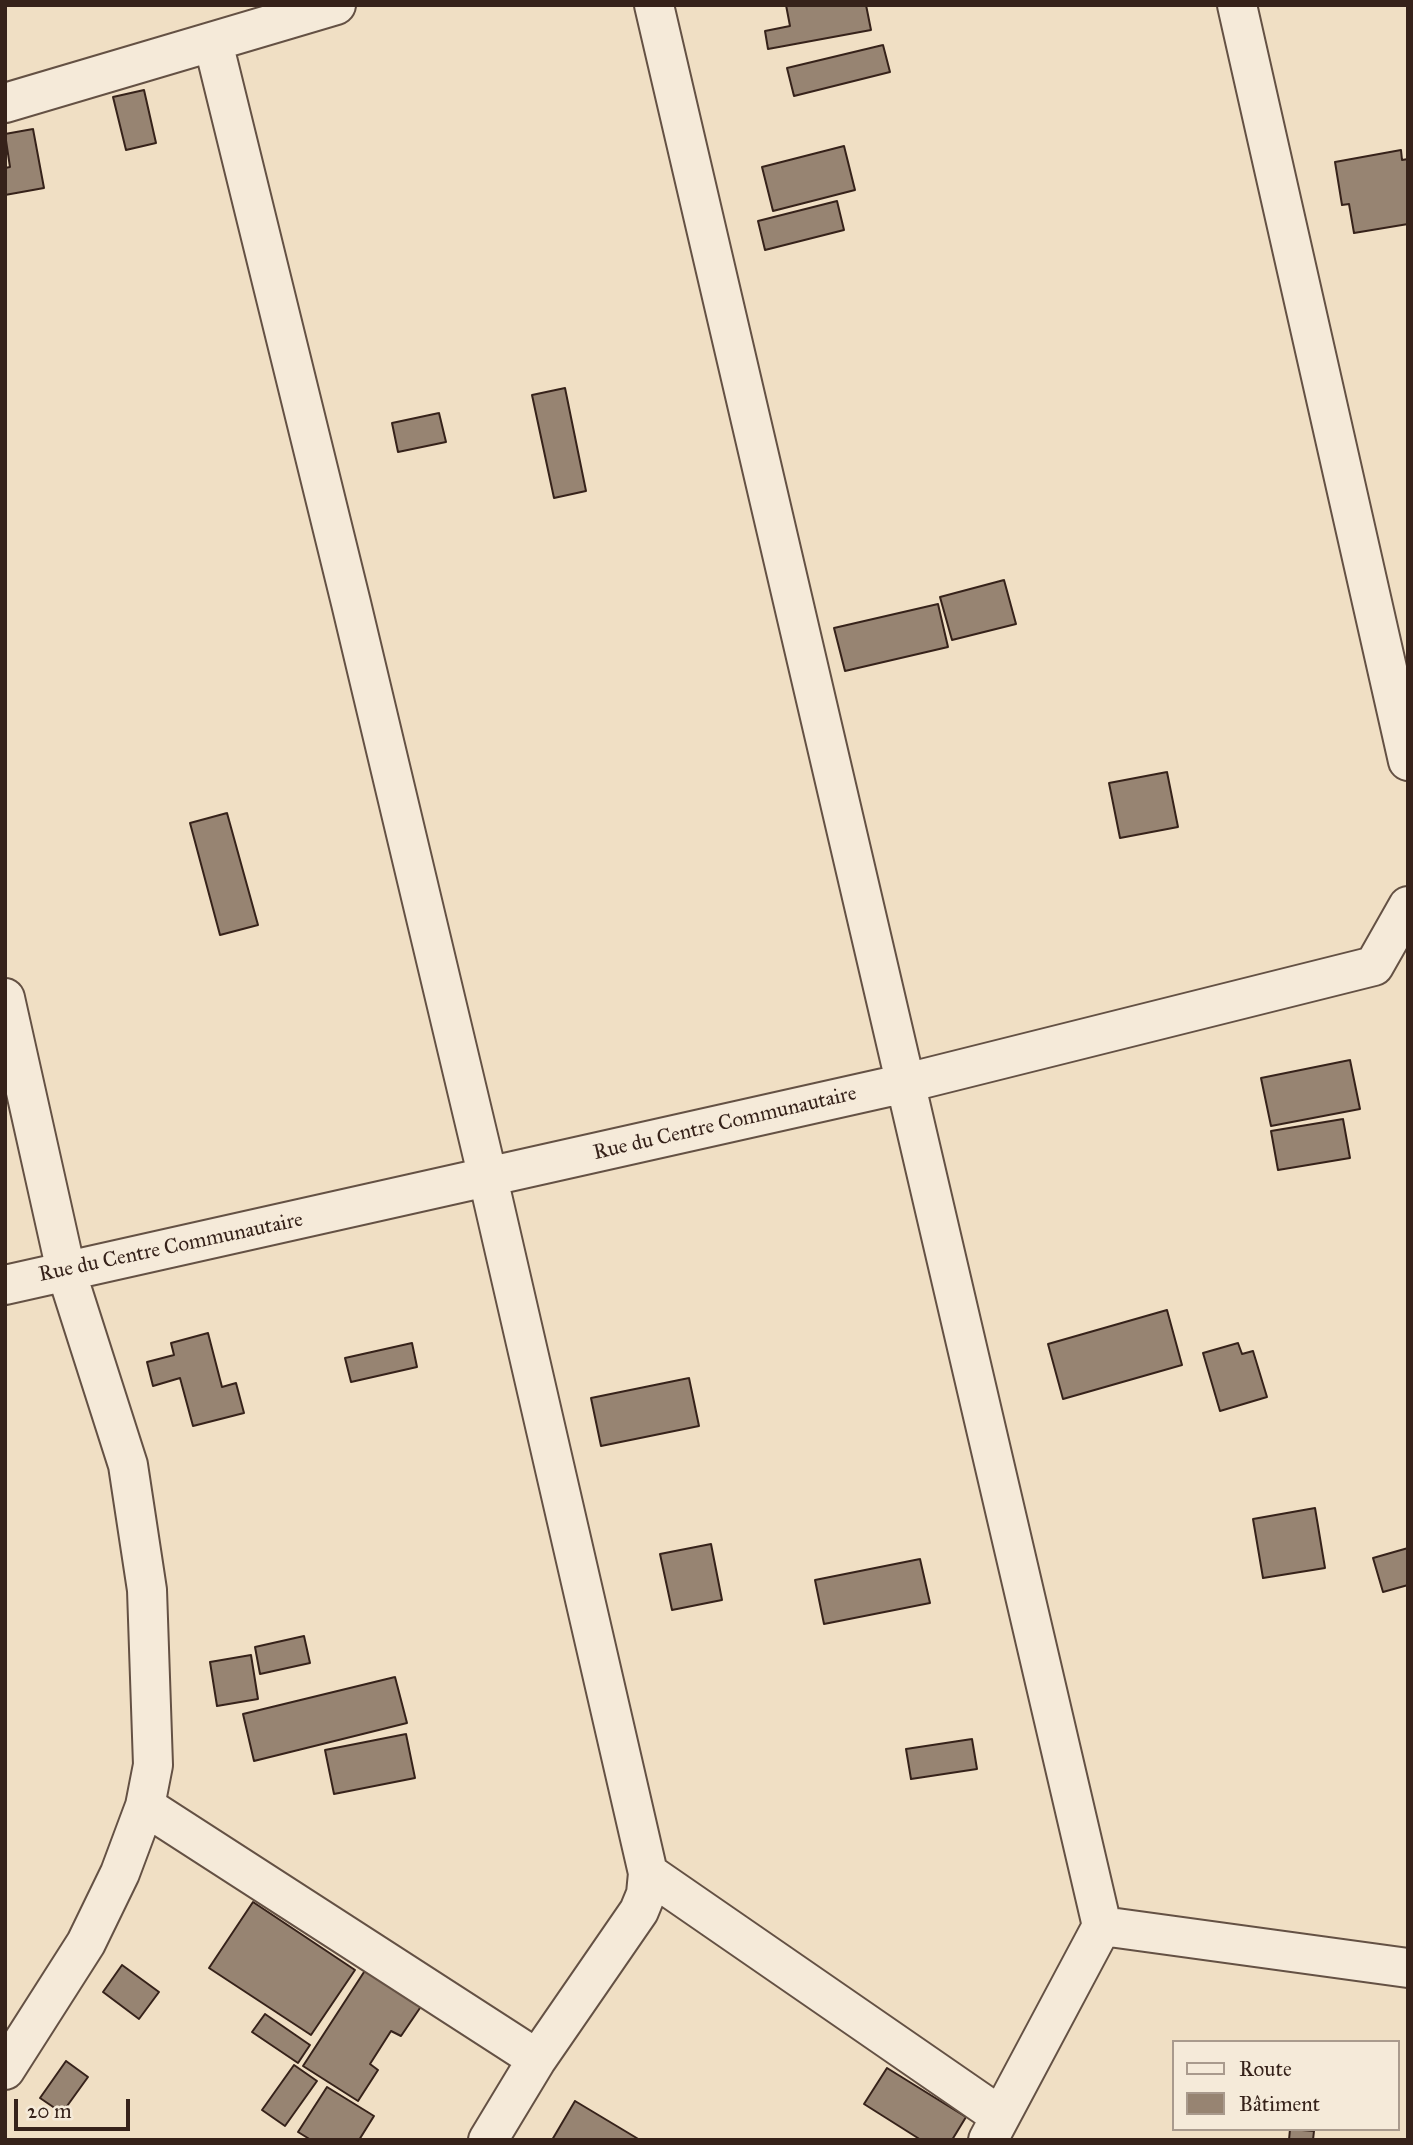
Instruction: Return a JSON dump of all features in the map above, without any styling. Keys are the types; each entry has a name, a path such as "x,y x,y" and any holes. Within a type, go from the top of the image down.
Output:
{"street":[{"path":"5,103 336,5"},
{"path":"648,1873 994,2128 1102,1926 654,5"},
{"path":"1237,5 1408,761"},
{"path":"213,42 351,603 488,1178 648,1873 646,1894 639,1912 537,2059 488,2140"},
{"name":"Rue du Centre Communautaire","path":"5,1285 906,1083 1374,966 1408,906"},
{"path":"5,998 66,1271 128,1465 147,1590 152,1765 145,1806 120,1873 86,1943 5,2070"},
{"path":"145,1806 537,2059"},
{"path":"1102,1926 1408,1968"}],"building":[{"path":"786,5 866,5 871,30 768,49 765,31 790,26"},
{"path":"883,45 890,72 794,96 787,68"},
{"path":"144,90 156,143 126,150 113,97"},
{"path":"33,129 44,188 5,195 5,168 10,167 5,134"},
{"path":"844,146 855,190 773,211 762,167"},
{"path":"1401,150 1402,160 1408,159 1408,224 1354,233 1349,204 1342,205 1335,162"},
{"path":"837,201 844,230 765,250 758,221"},
{"path":"565,388 586,491 554,498 532,395"},
{"path":"439,413 446,442 398,452 392,423"},
{"path":"1004,580 1016,624 952,640 940,597"},
{"path":"938,604 948,647 845,671 834,628"},
{"path":"1167,772 1178,827 1120,838 1109,783"},
{"path":"227,813 258,925 220,935 190,823"},
{"path":"1350,1060 1360,1109 1271,1126 1261,1078"},
{"path":"1343,1119 1350,1158 1278,1170 1271,1131"},
{"path":"1167,1310 1182,1365 1063,1399 1048,1344"},
{"path":"208,1333 222,1387 236,1383 244,1413 193,1426 180,1378 153,1386 147,1362 174,1355 171,1343"},
{"path":"412,1343 417,1367 351,1382 345,1358"},
{"path":"1238,1343 1242,1354 1253,1351 1267,1397 1220,1411 1203,1353"},
{"path":"689,1378 699,1426 601,1446 591,1398"},
{"path":"1315,1508 1325,1568 1263,1578 1253,1519"},
{"path":"711,1544 722,1600 672,1610 660,1554"},
{"path":"1408,1548 1408,1585 1383,1592 1373,1558"},
{"path":"920,1559 930,1603 824,1624 815,1580"},
{"path":"304,1636 310,1663 260,1674 255,1647"},
{"path":"251,1655 258,1699 217,1706 210,1662"},
{"path":"395,1677 407,1723 254,1761 243,1714"},
{"path":"406,1734 415,1778 334,1794 325,1750"},
{"path":"972,1739 977,1769 911,1779 906,1749"},
{"path":"253,1902 355,1970 311,2035 209,1968"},
{"path":"122,1965 159,1992 139,2019 103,1992"},
{"path":"366,1969 422,2005 401,2036 391,2031 370,2064 378,2070 358,2101 303,2066"},
{"path":"265,2014 310,2045 298,2063 252,2032"},
{"path":"66,2061 88,2077 62,2113 40,2098"},
{"path":"294,2065 317,2081 285,2126 262,2110"},
{"path":"887,2068 966,2117 952,2140 921,2140 864,2104"},
{"path":"327,2087 374,2116 359,2140 311,2140 298,2132"},
{"path":"575,2101 640,2140 552,2140"},
{"path":"1290,2131 1314,2131 1313,2140 1289,2140"}]}
